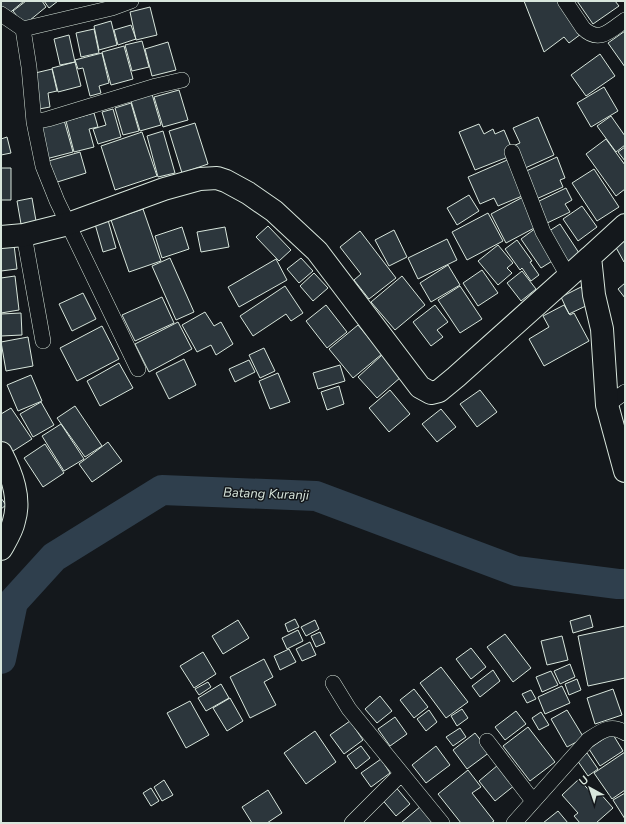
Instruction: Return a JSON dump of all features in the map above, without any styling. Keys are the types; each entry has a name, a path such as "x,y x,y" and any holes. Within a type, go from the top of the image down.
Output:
{"street":[{"path":"1,14 23,28 110,4 131,1"},
{"path":"564,1 583,28 596,35 604,35 625,20"},
{"path":"23,28 29,66 34,122 43,166 57,202 138,369"},
{"path":"34,122 156,86 182,80"},
{"path":"512,152 543,232 568,276"},
{"path":"1,237 24,235 68,224 164,189 200,179 217,178 226,180 274,211 317,251 420,387 431,393 439,391 456,377 625,225"},
{"path":"24,235 43,341"},
{"path":"590,256 594,295 602,329 607,404 625,471"},
{"path":"607,404 625,392"},
{"path":"1,453 14,482 17,508 14,523 1,550"},
{"path":"333,683 349,709 442,823"},
{"path":"514,823 588,740 601,732 612,728 618,729 625,734"},
{"path":"486,741 533,801"},
{"path":"352,823 401,774"}],"building":[{"path":"1,1 24,1 7,15 1,8"},
{"path":"26,1 42,1 46,7 24,25 13,11"},
{"path":"44,1 58,1 49,8"},
{"path":"524,1 558,1 581,34 569,43 564,37 544,52"},
{"path":"577,1 615,1 619,6 593,24"},
{"path":"150,7 157,35 136,40 130,12"},
{"path":"111,21 117,45 99,50 94,26"},
{"path":"131,25 136,39 118,45 114,30"},
{"path":"94,29 99,53 81,57 76,33"},
{"path":"625,31 625,67 608,43"},
{"path":"69,35 75,62 60,65 54,39"},
{"path":"142,41 149,67 132,71 125,45"},
{"path":"168,42 176,70 152,76 145,49"},
{"path":"124,46 133,79 111,85 102,52"},
{"path":"102,53 109,83 99,86 101,93 90,96 83,68 78,69 75,60"},
{"path":"600,54 615,76 586,96 571,75"},
{"path":"75,62 81,86 58,92 52,68"},
{"path":"52,69 57,91 48,93 50,107 39,109 31,74"},
{"path":"604,87 618,111 591,127 577,103"},
{"path":"179,90 188,120 163,127 154,97"},
{"path":"152,94 161,125 140,131 131,101"},
{"path":"131,103 139,131 123,135 115,108"},
{"path":"113,109 121,137 98,144 93,129 106,125 102,112"},
{"path":"94,113 98,127 89,129 94,147 74,152 66,121"},
{"path":"611,116 625,136 625,145 616,152 597,126"},
{"path":"538,117 554,155 523,169 513,146 520,143 513,128"},
{"path":"64,120 73,152 46,159 38,128"},
{"path":"195,123 208,164 182,173 169,131"},
{"path":"479,124 484,134 493,129 495,134 504,130 512,149 508,157 475,170 459,132"},
{"path":"163,131 175,173 158,177 147,136"},
{"path":"142,132 157,176 115,190 101,146"},
{"path":"7,137 11,153 1,155 1,139"},
{"path":"606,139 625,165 625,189 616,196 586,154"},
{"path":"625,147 625,161 618,152"},
{"path":"80,152 86,173 51,184 45,162"},
{"path":"557,157 565,178 560,180 563,187 534,200 522,173"},
{"path":"512,158 527,194 498,206 494,198 480,204 468,177"},
{"path":"1,168 11,168 11,200 1,200"},
{"path":"594,169 619,207 597,221 572,183"},
{"path":"566,188 572,200 565,204 570,212 543,225 533,204"},
{"path":"469,195 479,211 457,225 447,208"},
{"path":"523,197 538,226 506,243 491,214"},
{"path":"32,198 36,221 21,224 17,201"},
{"path":"582,206 597,227 578,241 563,219"},
{"path":"143,209 161,261 129,272 111,220"},
{"path":"488,213 503,241 467,260 452,232"},
{"path":"108,220 116,248 103,252 95,224"},
{"path":"560,224 581,256 567,265 546,233"},
{"path":"268,226 291,250 279,261 256,237"},
{"path":"182,227 189,249 162,258 155,236"},
{"path":"225,227 229,247 201,252 197,232"},
{"path":"536,228 557,258 541,268 521,239"},
{"path":"394,230 407,257 389,266 375,240"},
{"path":"360,231 396,278 369,299 354,280 361,274 340,247"},
{"path":"625,235 625,261 624,262 613,242"},
{"path":"447,239 457,260 418,279 408,258"},
{"path":"517,240 532,261 530,262 539,275 531,281 522,268 520,270 505,249"},
{"path":"14,245 17,269 1,271 1,246"},
{"path":"498,245 513,263 507,268 512,273 498,285 478,261"},
{"path":"170,258 194,312 176,320 152,266"},
{"path":"301,258 313,271 299,283 287,269"},
{"path":"276,259 287,280 239,307 228,287"},
{"path":"448,265 460,285 431,302 420,283"},
{"path":"482,270 498,293 478,306 463,283"},
{"path":"522,271 536,289 521,301 507,283"},
{"path":"314,273 328,288 313,301 300,286"},
{"path":"15,276 19,310 1,313 1,278"},
{"path":"402,276 425,305 395,330 371,302"},
{"path":"625,283 625,298 618,289"},
{"path":"285,286 303,313 291,321 286,314 253,336 240,316"},
{"path":"460,286 482,319 460,333 438,300"},
{"path":"581,287 590,304 569,314 561,297"},
{"path":"83,293 96,319 72,331 59,304"},
{"path":"162,297 174,323 135,341 122,315"},
{"path":"326,305 347,332 327,348 306,321"},
{"path":"435,305 448,322 437,330 443,337 431,346 413,322"},
{"path":"564,305 570,315 574,313 589,341 544,366 529,339 549,327 543,316"},
{"path":"205,312 214,326 221,322 233,344 216,355 211,345 197,352 182,325"},
{"path":"21,313 22,335 1,336 1,314"},
{"path":"178,322 192,349 149,372 135,344"},
{"path":"358,325 382,354 353,378 329,349"},
{"path":"102,326 119,359 77,381 60,348"},
{"path":"28,337 33,366 6,371 1,342"},
{"path":"264,348 275,371 260,378 249,355"},
{"path":"382,355 401,377 377,398 358,377"},
{"path":"184,359 196,385 169,399 156,373"},
{"path":"249,360 255,372 235,382 229,369"},
{"path":"119,363 133,388 100,406 87,381"},
{"path":"340,365 345,381 318,389 313,373"},
{"path":"278,373 290,402 270,409 259,381"},
{"path":"31,375 42,401 18,411 7,385"},
{"path":"339,386 344,404 327,410 321,392"},
{"path":"390,390 410,414 389,432 369,408"},
{"path":"480,390 497,412 477,427 460,404"},
{"path":"41,402 54,425 33,437 20,414"},
{"path":"75,406 102,446 85,457 57,418"},
{"path":"11,408 32,439 7,455 1,445 1,414"},
{"path":"441,409 456,427 437,442 422,424"},
{"path":"61,424 84,459 64,471 42,436"},
{"path":"108,442 122,461 92,482 79,464"},
{"path":"45,444 64,473 43,487 24,458"},
{"path":"1,498 6,505 1,509"},
{"path":"590,615 593,627 573,633 570,621"},
{"path":"295,619 299,627 288,632 285,624"},
{"path":"238,620 249,638 223,654 212,636"},
{"path":"315,620 319,629 306,636 301,627"},
{"path":"625,626 625,678 588,686 578,636"},
{"path":"298,630 303,641 287,649 282,638"},
{"path":"320,632 325,643 316,647 311,636"},
{"path":"505,634 531,668 513,682 487,647"},
{"path":"562,636 568,660 547,665 541,641"},
{"path":"310,642 316,655 302,661 296,649"},
{"path":"471,648 486,667 471,679 456,659"},
{"path":"289,649 296,662 280,670 274,656"},
{"path":"203,652 216,674 194,688 180,666"},
{"path":"264,659 273,677 264,682 276,705 250,718 230,677"},
{"path":"570,664 575,677 560,684 554,671"},
{"path":"441,667 468,702 446,718 420,683"},
{"path":"493,670 500,681 480,697 472,686"},
{"path":"551,671 558,685 542,692 536,677"},
{"path":"577,679 581,690 569,695 565,684"},
{"path":"208,682 211,687 199,695 195,689"},
{"path":"221,684 229,698 206,711 198,698"},
{"path":"562,686 570,703 545,714 538,697"},
{"path":"414,689 428,707 414,718 400,700"},
{"path":"613,689 622,715 595,724 587,698"},
{"path":"531,690 536,699 527,703 522,694"},
{"path":"380,696 392,711 377,723 365,709"},
{"path":"230,698 243,721 227,731 213,708"},
{"path":"190,701 209,735 186,748 167,713"},
{"path":"462,709 468,718 457,726 451,716"},
{"path":"429,710 437,722 426,731 417,719"},
{"path":"567,710 584,738 567,747 551,719"},
{"path":"516,711 526,724 505,740 495,727"},
{"path":"541,712 549,725 539,730 532,718"},
{"path":"395,717 407,734 390,746 378,729"},
{"path":"350,721 363,740 344,754 330,735"},
{"path":"528,727 555,762 530,781 503,746"},
{"path":"460,728 466,737 453,746 446,737"},
{"path":"315,731 336,762 306,784 284,753"},
{"path":"475,733 490,752 467,769 453,750"},
{"path":"612,733 623,751 600,766 589,749"},
{"path":"361,746 370,758 356,769 347,756"},
{"path":"436,746 450,765 426,783 412,765"},
{"path":"625,752 625,790 612,799 594,773"},
{"path":"587,753 598,769 588,776 577,760"},
{"path":"381,759 390,773 371,787 361,773"},
{"path":"498,765 515,785 495,801 479,781"},
{"path":"468,770 481,787 472,793 494,821 491,823 461,823 438,794"},
{"path":"579,779 594,796 599,792 613,808 596,823 580,823 574,816 578,813 562,795"},
{"path":"164,780 173,795 162,801 154,787"},
{"path":"394,785 410,804 396,816 380,797"},
{"path":"151,788 159,801 151,806 143,793"},
{"path":"268,790 282,813 267,823 252,823 242,807"},
{"path":"625,793 625,819 613,800"},
{"path":"421,806 436,823 401,823"},
{"path":"558,811 568,823 543,823"}],"waterway":[{"name":"Batang Kuranji","path":"1,659 13,602 54,557 162,490 316,496 516,571 625,584"}]}
